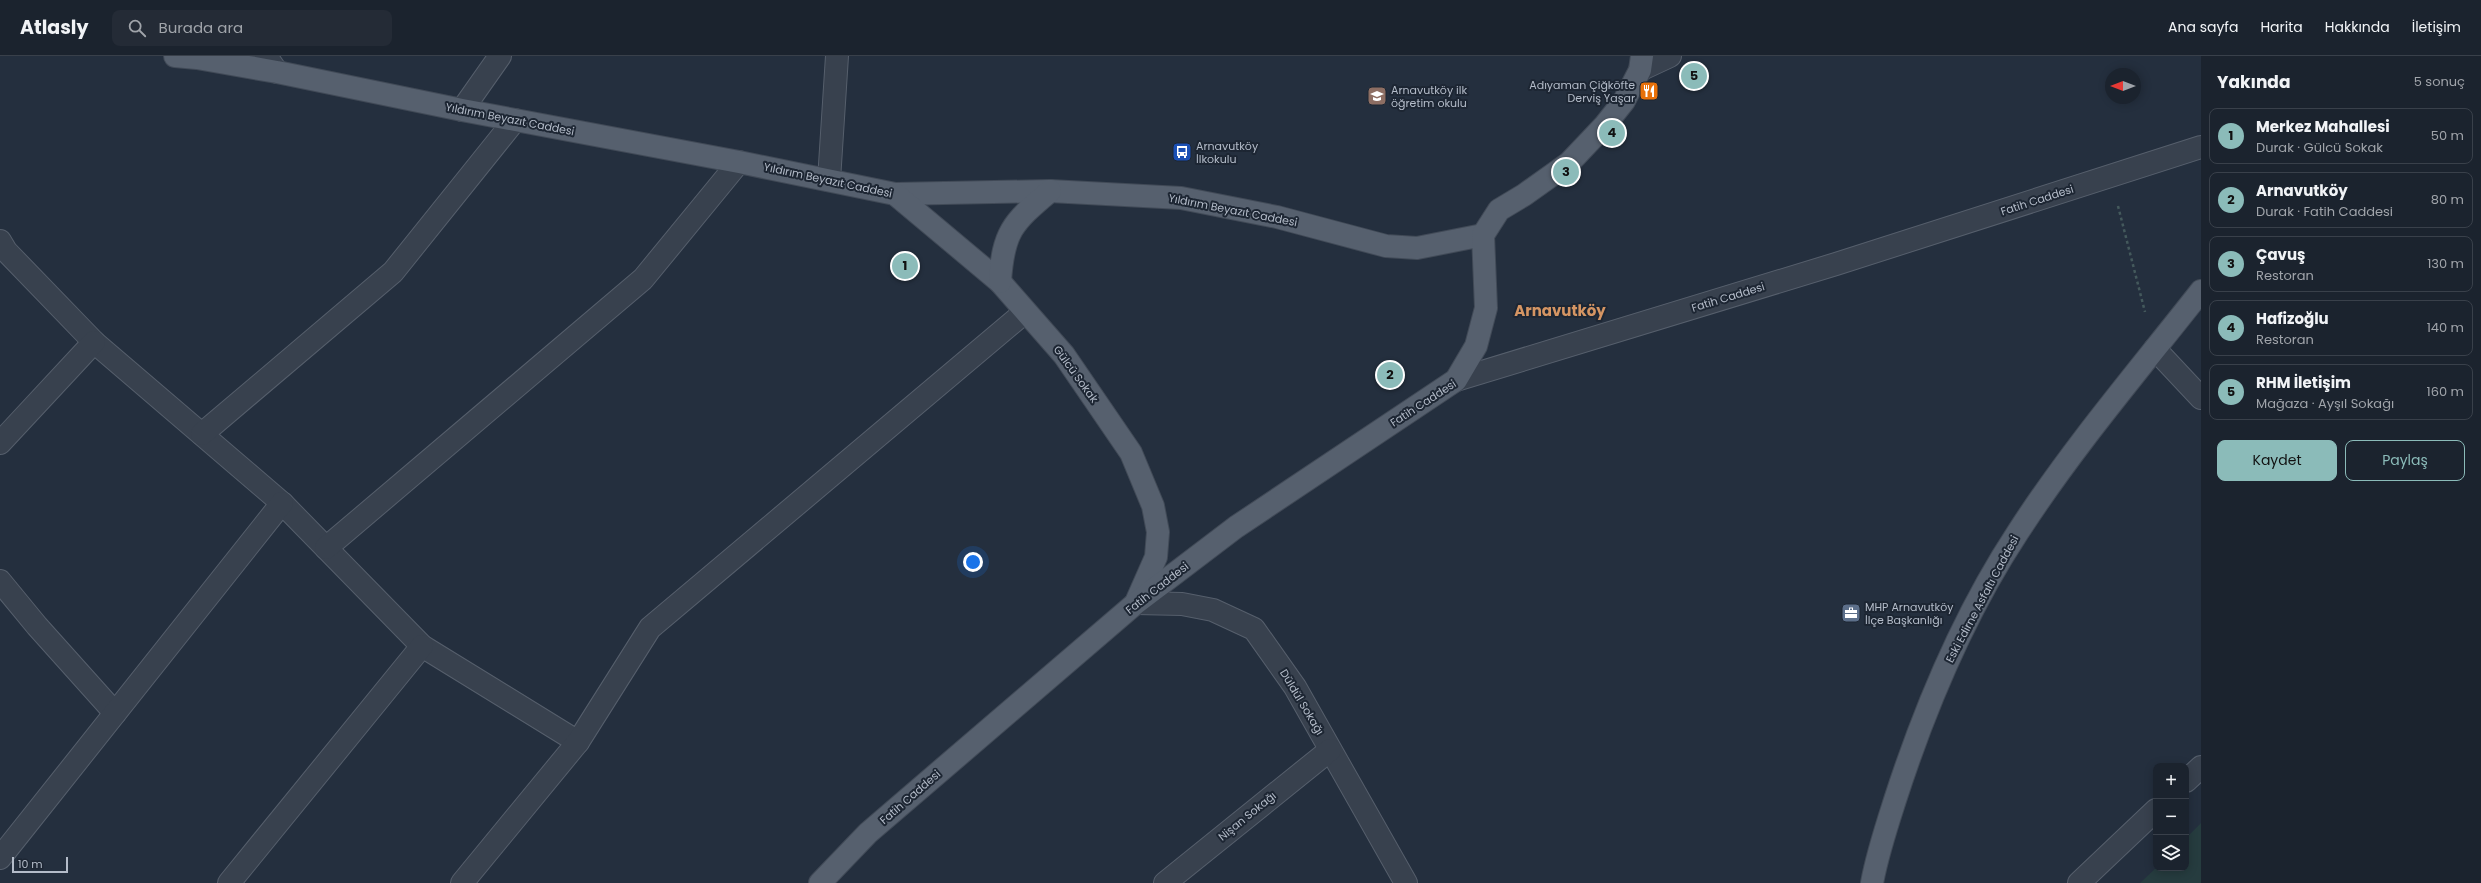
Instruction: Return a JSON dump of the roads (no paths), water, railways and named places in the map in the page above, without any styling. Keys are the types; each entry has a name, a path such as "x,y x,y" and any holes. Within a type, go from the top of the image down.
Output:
{"main road":[{"name":"Yıldırım Beyazıt Caddesi","path":"175,56 271,64 462,110 739,162 895,194 1050,191 1181,198 1277,217 1386,246 1418,248 1483,235"},
{"path":"1456,380 1476,346 1486,308 1483,235 1499,210 1524,195 1569,162 1600,130 1624,101 1641,63"},
{"path":"1000,282 1006,239 1023,214 1050,191"},
{"name":"Gülcü Sokak","path":"895,194 1000,282 1064,355 1132,453 1153,506 1158,532 1156,557 1136,603"},
{"name":"Eski Edirne Asfaltı Caddesi","path":"1872,883 1876,861 1914,741 1940,677 1978,601 2018,532 2097,422 2201,291"},
{"name":"Fatih Caddesi","path":"823,882 868,833 1136,603 1236,527 1456,380"}],"street":[{"path":"462,110 500,56"},
{"path":"829,180 837,56"},
{"path":"1641,63 1670,56"},
{"path":"202,434 393,272 516,120"},
{"name":"Fatih Caddesi","path":"1456,380 1836,264 2201,147"},
{"path":"326,548 643,279 739,162"},
{"path":"0,241 6,251 94,342 282,503 422,646 578,742"},
{"path":"462,883 578,742 650,628 1025,312"},
{"path":"0,443 94,342"},
{"path":"2155,349 2201,398"},
{"path":"0,858 282,503"},
{"path":"0,580 36,626 115,713"},
{"name":"Düldül Sokağı","path":"1136,603 1182,604 1213,610 1254,629 1295,687 1406,883"},
{"path":"229,883 422,646"},
{"name":"Nişan Sokağı","path":"1165,883 1330,750"},
{"path":"2189,778 2201,767"},
{"path":"2079,883 2153,813"}],"place":[{"name":"RHM İletişim","path":"1694,76"},
{"name":"Adıyaman Çiğköfte Derviş Yaşar","path":"1649,91"},
{"name":"Arnavutköy ilk öğretim okulu","path":"1377,96"},
{"name":"Hafizoğlu","path":"1612,133"},
{"name":"Arnavutköy İlkokulu","path":"1182,152"},
{"name":"Çavuş","path":"1566,172"},
{"name":"Merkez Mahallesi","path":"905,266"},
{"name":"Arnavutköy","path":"1390,375"},
{"name":"MHP Arnavutköy İlçe Başkanlığı","path":"1851,613"}],"district":[{"name":"Arnavutköy","path":"1560,311"}]}
